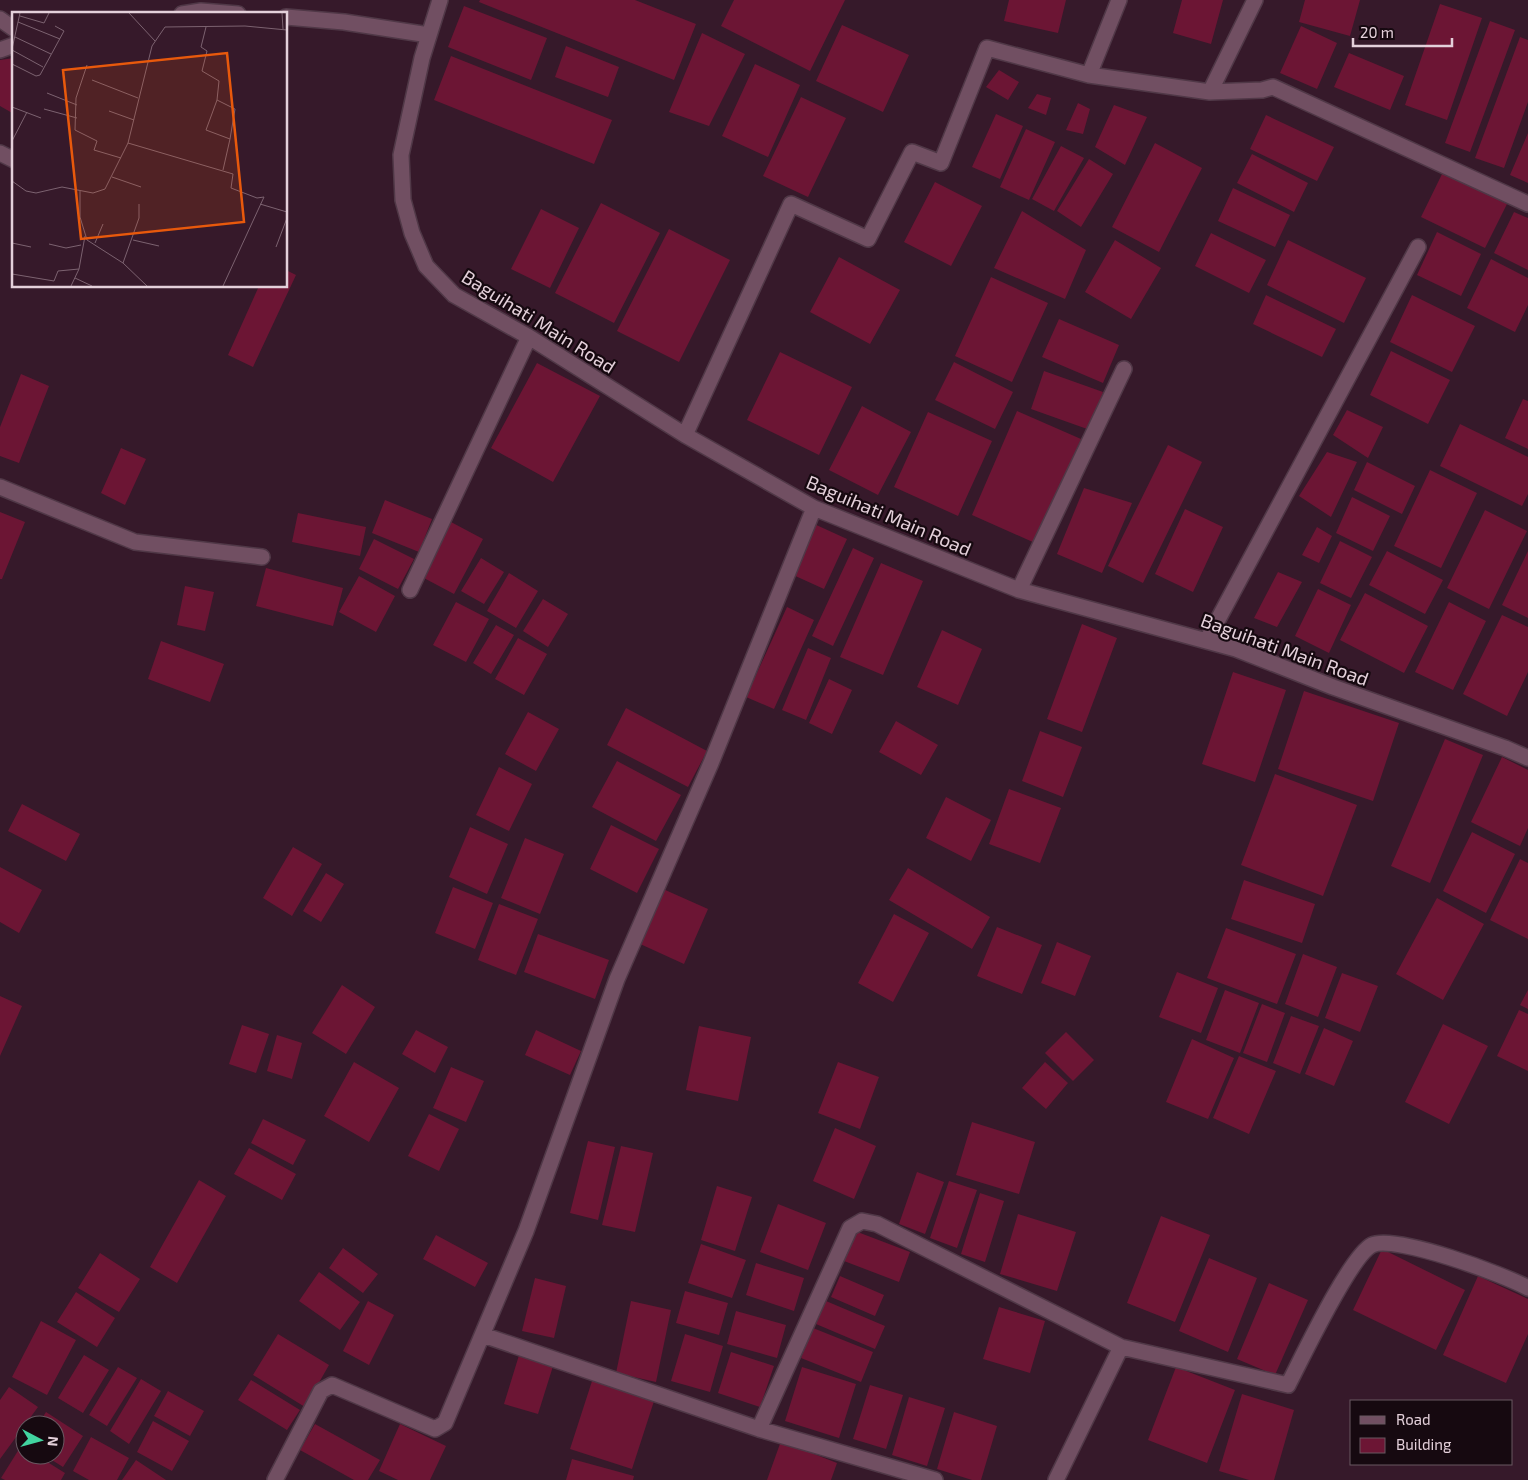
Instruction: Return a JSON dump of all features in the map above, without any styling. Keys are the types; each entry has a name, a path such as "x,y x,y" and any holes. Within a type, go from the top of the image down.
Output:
{"street":[{"name":"Baguihati Main Road","path":"440,0 428,34 401,155 403,200 412,232 426,266 454,295 529,337 685,436 814,508 1019,590 1207,640 1528,758"},
{"path":"1089,75 1118,0"},
{"path":"1210,92 1255,0"},
{"path":"195,12 213,12"},
{"path":"288,17 344,22 428,34"},
{"path":"0,19 12,28"},
{"path":"0,50 12,46"},
{"path":"685,436 791,204 868,238 912,152 941,163 987,48 1089,75 1210,92 1262,90 1273,87 1528,204"},
{"path":"0,153 12,159"},
{"path":"1207,640 1418,247"},
{"path":"410,590 529,337"},
{"path":"1019,590 1124,369"},
{"path":"0,486 135,542 262,557"},
{"path":"275,1480 321,1392 332,1385 435,1429 445,1424 526,1231 617,979 710,763 814,508"},
{"path":"759,1429 850,1228 862,1221 877,1224 1121,1347 1288,1384 1351,1266 1372,1245 1390,1243 1428,1252 1513,1280 1528,1288"},
{"path":"483,1335 759,1429 935,1480"},
{"path":"1056,1480 1121,1347"}],"building":[{"path":"480,0 635,0 696,24 674,80 479,2"},
{"path":"734,0 845,0 810,71 721,26"},
{"path":"1009,0 1066,0 1058,33 1004,21"},
{"path":"1182,0 1223,0 1211,44 1173,33"},
{"path":"1305,0 1360,0 1350,36 1299,22"},
{"path":"1440,4 1482,18 1447,120 1405,105"},
{"path":"464,6 547,38 531,80 448,47"},
{"path":"1490,21 1515,30 1470,152 1445,143"},
{"path":"842,25 909,55 883,112 816,81"},
{"path":"1301,26 1337,43 1317,89 1280,73"},
{"path":"702,33 745,54 709,126 669,112"},
{"path":"1520,37 1528,40 1528,102 1504,168 1475,158"},
{"path":"566,46 619,67 608,97 555,77"},
{"path":"1349,53 1404,76 1390,110 1334,87"},
{"path":"451,56 612,120 594,164 434,100"},
{"path":"12,58 12,113 0,106 0,60"},
{"path":"755,64 800,85 768,157 722,136"},
{"path":"999,70 1019,82 1008,100 986,87"},
{"path":"1037,94 1051,98 1046,115 1028,108"},
{"path":"801,97 846,118 808,197 763,176"},
{"path":"1078,103 1090,109 1083,134 1066,130"},
{"path":"1114,105 1147,117 1125,165 1095,147"},
{"path":"996,114 1023,126 1000,179 972,167"},
{"path":"1266,115 1334,147 1317,181 1250,149"},
{"path":"1026,129 1055,142 1029,200 1000,187"},
{"path":"1528,133 1528,183 1510,175"},
{"path":"1155,143 1202,168 1159,252 1112,227"},
{"path":"1061,146 1084,158 1054,211 1032,199"},
{"path":"1252,154 1308,183 1294,212 1237,183"},
{"path":"1089,159 1113,174 1081,227 1057,211"},
{"path":"1443,172 1507,204 1485,248 1421,217"},
{"path":"935,182 982,206 951,266 904,242"},
{"path":"1233,188 1290,215 1275,247 1218,221"},
{"path":"601,203 660,233 614,323 555,293"},
{"path":"541,209 579,228 550,288 511,269"},
{"path":"1022,211 1086,250 1065,299 994,268"},
{"path":"1514,212 1528,218 1528,270 1494,253"},
{"path":"669,229 730,260 679,362 617,331"},
{"path":"1437,232 1481,254 1461,296 1417,275"},
{"path":"1211,233 1266,260 1249,293 1195,266"},
{"path":"1115,240 1161,268 1131,319 1085,292"},
{"path":"1288,240 1366,278 1344,323 1267,285"},
{"path":"839,257 900,290 870,344 810,312"},
{"path":"1491,259 1528,278 1528,305 1515,332 1467,308"},
{"path":"288,271 296,275 253,367 228,355 258,288 288,288"},
{"path":"991,277 1048,303 1012,382 955,356"},
{"path":"1266,295 1336,329 1322,357 1253,324"},
{"path":"1412,295 1475,326 1452,372 1390,342"},
{"path":"1059,319 1119,345 1103,383 1042,357"},
{"path":"1391,351 1450,380 1428,424 1370,395"},
{"path":"780,352 852,387 819,455 747,420"},
{"path":"954,362 1013,392 995,429 935,400"},
{"path":"537,363 600,396 553,482 491,448"},
{"path":"1044,371 1103,392 1090,430 1031,409"},
{"path":"21,374 49,386 19,463 0,456 0,427"},
{"path":"1523,399 1528,401 1528,449 1505,438"},
{"path":"862,406 911,432 878,495 829,470"},
{"path":"1347,410 1383,427 1368,458 1333,435"},
{"path":"1017,411 1081,439 1035,543 972,515"},
{"path":"928,412 992,441 958,516 894,487"},
{"path":"1460,424 1528,457 1528,494 1522,506 1440,466"},
{"path":"1168,445 1202,462 1143,583 1108,566"},
{"path":"121,448 146,459 125,505 101,493"},
{"path":"1327,452 1357,462 1331,517 1299,496"},
{"path":"1367,462 1415,486 1402,514 1354,490"},
{"path":"1430,470 1477,493 1441,568 1394,546"},
{"path":"1084,488 1132,503 1102,573 1057,554"},
{"path":"1352,497 1390,516 1373,551 1336,533"},
{"path":"385,500 432,519 419,552 372,533"},
{"path":"1185,509 1223,527 1193,592 1155,574"},
{"path":"1485,510 1527,531 1489,609 1447,588"},
{"path":"0,512 25,522 2,579 0,579"},
{"path":"298,513 366,527 360,556 292,542"},
{"path":"451,522 483,539 454,594 422,577"},
{"path":"812,523 847,539 824,589 791,574"},
{"path":"1317,527 1332,536 1319,563 1302,555"},
{"path":"374,539 414,559 398,589 359,569"},
{"path":"1340,541 1372,557 1351,598 1320,583"},
{"path":"853,548 874,558 833,646 812,636"},
{"path":"1387,551 1443,580 1425,614 1369,585"},
{"path":"1528,551 1528,618 1502,605"},
{"path":"481,558 504,572 484,604 461,591"},
{"path":"881,563 923,581 883,675 840,657"},
{"path":"266,568 343,588 333,626 256,606"},
{"path":"1278,572 1302,582 1277,627 1254,618"},
{"path":"509,573 538,591 516,628 487,611"},
{"path":"359,576 395,596 376,632 339,612"},
{"path":"185,586 214,592 205,631 177,625"},
{"path":"1318,589 1351,605 1329,653 1295,636"},
{"path":"1365,593 1428,626 1404,673 1340,640"},
{"path":"543,599 568,614 548,647 523,631"},
{"path":"456,602 489,619 466,662 433,645"},
{"path":"1449,602 1486,621 1453,690 1415,672"},
{"path":"787,607 814,620 774,709 746,697"},
{"path":"1502,615 1528,627 1528,672 1507,716 1463,694"},
{"path":"1082,624 1117,638 1082,732 1047,719"},
{"path":"496,625 514,635 491,674 473,663"},
{"path":"942,630 982,649 958,705 917,687"},
{"path":"518,638 547,654 524,695 495,679"},
{"path":"161,641 224,664 210,702 148,679"},
{"path":"808,648 831,658 806,720 782,710"},
{"path":"1233,672 1286,690 1255,782 1202,764"},
{"path":"829,679 852,690 832,734 809,723"},
{"path":"1304,691 1399,723 1373,801 1278,769"},
{"path":"626,708 707,751 688,787 607,745"},
{"path":"528,712 559,729 536,771 505,754"},
{"path":"896,721 938,745 921,775 879,752"},
{"path":"1040,731 1082,747 1063,797 1022,781"},
{"path":"1445,739 1483,755 1430,883 1391,866"},
{"path":"1502,757 1528,770 1528,828 1520,846 1471,822"},
{"path":"617,761 681,795 656,841 592,807"},
{"path":"499,767 532,784 509,831 476,815"},
{"path":"1275,774 1357,805 1323,896 1241,865"},
{"path":"1009,789 1061,808 1040,863 989,844"},
{"path":"946,797 991,820 971,861 926,838"},
{"path":"22,804 80,834 66,861 8,831"},
{"path":"611,825 659,849 637,893 590,869"},
{"path":"470,827 508,844 487,894 449,877"},
{"path":"1472,832 1515,854 1486,913 1443,891"},
{"path":"525,838 564,854 540,914 501,898"},
{"path":"293,847 322,864 292,916 263,898"},
{"path":"1520,859 1528,863 1528,939 1490,920"},
{"path":"0,867 42,890 19,933 0,922"},
{"path":"908,868 990,917 972,949 889,900"},
{"path":"326,873 344,884 321,922 303,911"},
{"path":"1244,880 1315,904 1302,943 1231,919"},
{"path":"453,887 493,903 475,949 435,933"},
{"path":"663,889 708,909 684,964 638,943"},
{"path":"1437,898 1484,924 1443,1000 1396,974"},
{"path":"499,904 538,919 516,975 478,960"},
{"path":"894,914 929,933 893,1002 858,983"},
{"path":"997,927 1042,945 1022,994 977,976"},
{"path":"1226,928 1296,954 1277,1004 1207,978"},
{"path":"538,934 609,960 595,999 524,972"},
{"path":"1057,942 1091,956 1075,996 1041,983"},
{"path":"1303,954 1337,967 1318,1017 1285,1004"},
{"path":"1177,972 1218,988 1201,1033 1159,1017"},
{"path":"1342,973 1378,986 1360,1032 1325,1018"},
{"path":"342,985 375,1007 346,1054 312,1033"},
{"path":"1225,990 1259,1003 1240,1053 1206,1040"},
{"path":"1528,990 1528,1009 1520,1005"},
{"path":"0,996 22,1006 0,1056"},
{"path":"1262,1004 1285,1013 1267,1062 1243,1053"},
{"path":"1519,1010 1528,1014 1528,1071 1497,1056"},
{"path":"1291,1016 1319,1026 1300,1074 1273,1063"},
{"path":"1443,1024 1488,1046 1449,1124 1405,1102"},
{"path":"242,1025 269,1034 256,1073 229,1064"},
{"path":"699,1026 751,1037 738,1101 686,1090"},
{"path":"1324,1028 1353,1041 1334,1086 1305,1074"},
{"path":"416,1030 448,1047 435,1073 402,1054"},
{"path":"536,1030 581,1051 570,1075 525,1055"},
{"path":"1066,1032 1094,1060 1073,1081 1045,1053"},
{"path":"277,1035 302,1043 292,1079 267,1071"},
{"path":"1192,1039 1234,1058 1208,1119 1166,1102"},
{"path":"1239,1056 1276,1071 1249,1134 1213,1118"},
{"path":"354,1062 399,1088 369,1142 324,1116"},
{"path":"838,1062 879,1077 860,1129 818,1113"},
{"path":"1045,1062 1068,1083 1046,1109 1022,1088"},
{"path":"451,1067 484,1081 466,1122 433,1108"},
{"path":"429,1114 459,1129 439,1171 408,1156"},
{"path":"263,1119 306,1140 293,1165 251,1143"},
{"path":"972,1122 1035,1142 1019,1194 956,1175"},
{"path":"835,1128 876,1146 854,1199 813,1181"},
{"path":"588,1141 615,1147 598,1220 570,1213"},
{"path":"621,1146 653,1153 635,1232 602,1225"},
{"path":"249,1148 296,1174 282,1200 234,1174"},
{"path":"917,1172 944,1182 925,1234 899,1224"},
{"path":"199,1180 226,1196 177,1283 150,1267"},
{"path":"949,1181 977,1190 957,1248 930,1238"},
{"path":"717,1186 752,1197 735,1251 701,1240"},
{"path":"980,1193 1004,1201 985,1262 961,1254"},
{"path":"778,1204 826,1223 808,1270 760,1252"},
{"path":"1018,1214 1076,1232 1057,1291 1000,1274"},
{"path":"1161,1216 1210,1235 1175,1322 1127,1303"},
{"path":"855,1231 910,1252 899,1282 844,1261"},
{"path":"436,1235 488,1263 475,1287 423,1259"},
{"path":"701,1244 746,1260 732,1298 688,1283"},
{"path":"343,1248 378,1274 363,1293 329,1268"},
{"path":"1382,1249 1465,1290 1436,1350 1353,1310"},
{"path":"100,1253 140,1279 119,1312 78,1288"},
{"path":"1209,1258 1257,1278 1228,1352 1179,1331"},
{"path":"756,1263 804,1278 794,1311 746,1295"},
{"path":"319,1272 360,1302 340,1330 299,1301"},
{"path":"840,1276 884,1295 875,1316 831,1297"},
{"path":"1478,1276 1528,1299 1528,1334 1506,1383 1443,1355"},
{"path":"535,1278 566,1286 554,1338 522,1331"},
{"path":"1269,1283 1308,1300 1275,1375 1237,1359"},
{"path":"685,1291 728,1303 719,1335 676,1323"},
{"path":"76,1292 115,1318 97,1347 57,1322"},
{"path":"368,1301 394,1315 369,1365 343,1351"},
{"path":"631,1301 671,1310 656,1382 616,1373"},
{"path":"826,1301 885,1326 875,1349 816,1324"},
{"path":"999,1307 1045,1321 1030,1373 983,1359"},
{"path":"736,1311 786,1325 777,1358 727,1344"},
{"path":"41,1321 76,1340 47,1395 12,1377"},
{"path":"813,1328 873,1352 861,1382 801,1358"},
{"path":"278,1334 329,1365 305,1407 253,1375"},
{"path":"685,1334 723,1346 710,1392 671,1381"},
{"path":"520,1352 554,1363 538,1414 504,1404"},
{"path":"731,1352 774,1366 760,1407 718,1393"},
{"path":"84,1355 109,1370 83,1413 58,1398"},
{"path":"118,1367 137,1378 107,1426 89,1415"},
{"path":"802,1367 856,1384 839,1438 785,1421"},
{"path":"1176,1367 1235,1390 1207,1463 1148,1440"},
{"path":"593,1378 655,1398 632,1469 570,1449"},
{"path":"141,1379 161,1391 129,1444 110,1431"},
{"path":"251,1380 300,1410 287,1430 238,1400"},
{"path":"870,1385 903,1395 886,1449 853,1439"},
{"path":"9,1387 38,1407 32,1415 15,1415 15,1438 0,1459 0,1400"},
{"path":"168,1391 204,1411 190,1436 154,1416"},
{"path":"1242,1394 1294,1410 1274,1480 1249,1480 1219,1471"},
{"path":"909,1397 945,1408 927,1466 892,1455"},
{"path":"954,1412 997,1426 981,1480 972,1480 937,1469"},
{"path":"153,1421 189,1441 172,1471 137,1452"},
{"path":"65,1424 83,1436 65,1464"},
{"path":"315,1424 380,1460 368,1480 354,1480 300,1450"},
{"path":"400,1424 446,1446 430,1480 398,1480 379,1471"},
{"path":"91,1437 129,1458 117,1480 89,1480 73,1471"},
{"path":"781,1441 837,1463 831,1480 767,1480"},
{"path":"15,1456 15,1465 52,1465 65,1473 61,1480 5,1480 1,1478"},
{"path":"572,1459 634,1476 633,1480 566,1480"},
{"path":"136,1460 166,1480 122,1480"}]}
